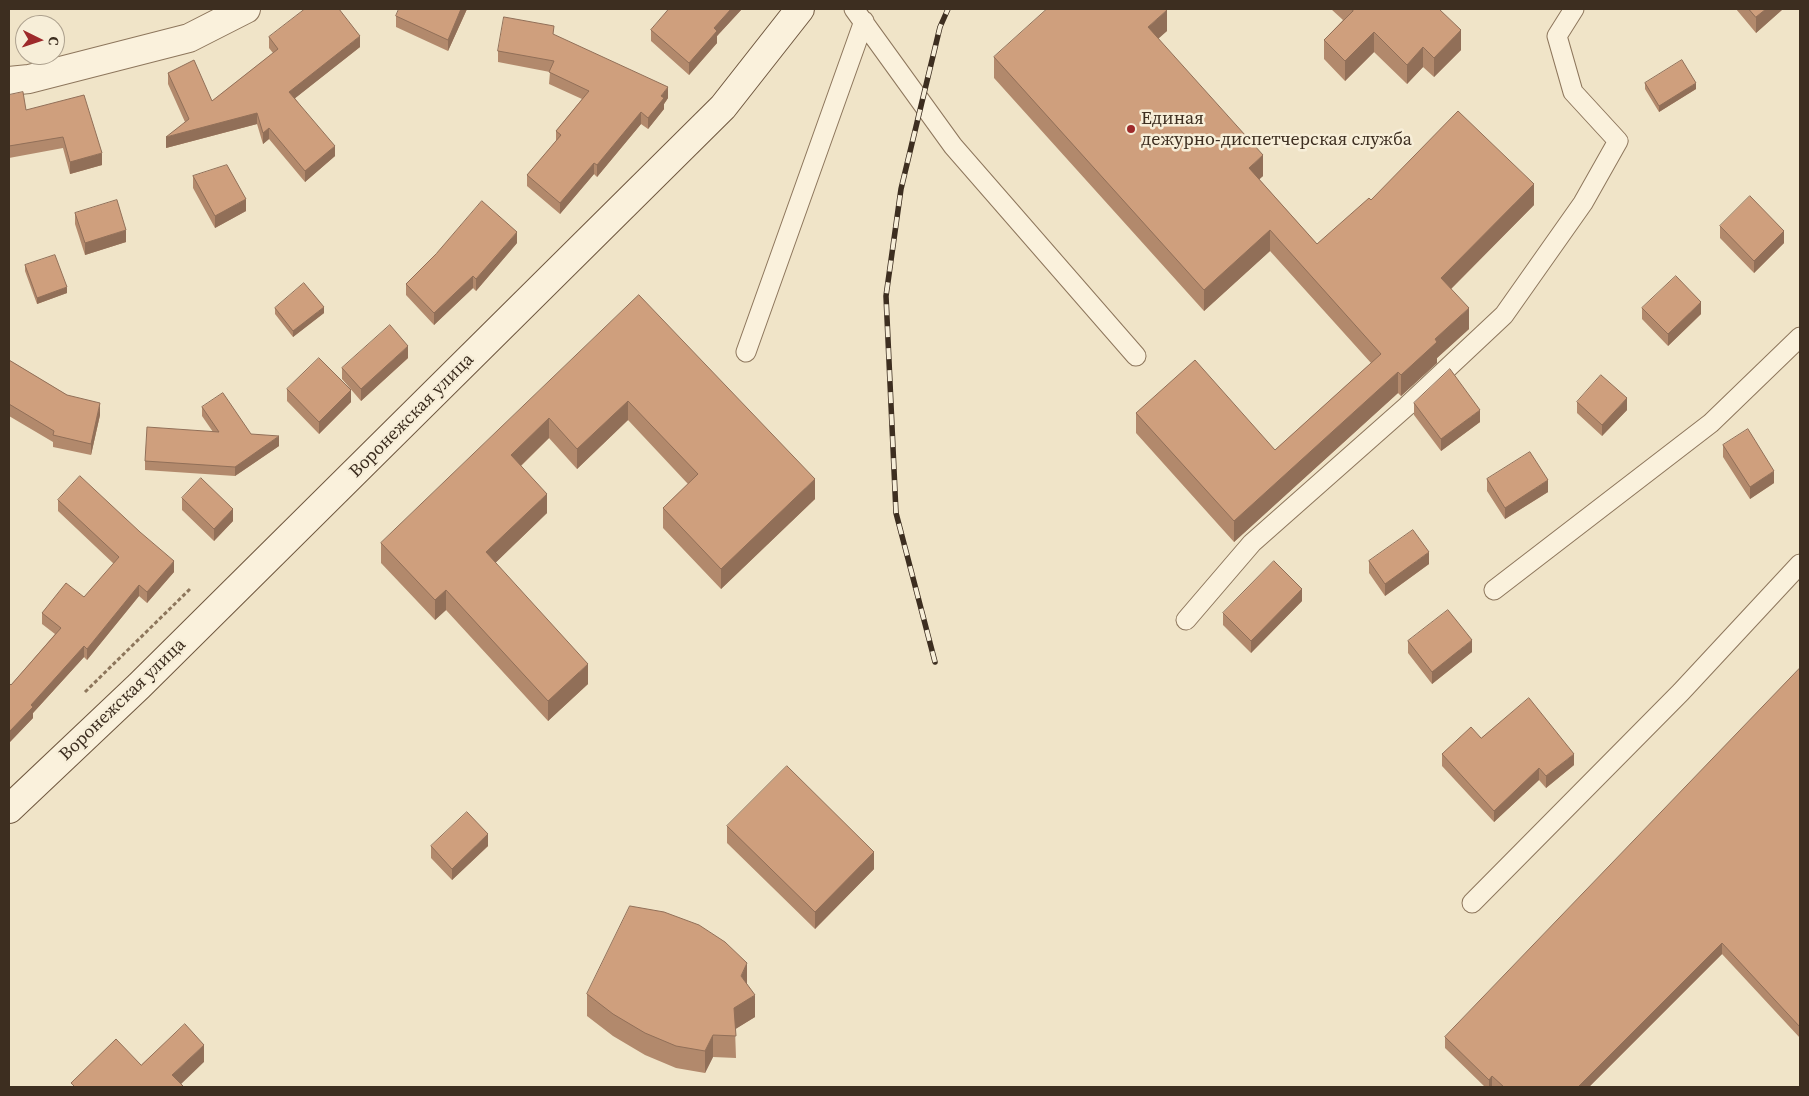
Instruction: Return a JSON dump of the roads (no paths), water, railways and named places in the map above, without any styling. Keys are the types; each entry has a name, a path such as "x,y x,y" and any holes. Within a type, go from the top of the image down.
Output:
{"street":[{"path":"9,81 29,79 189,38 246,9"},
{"name":"Воронежская улица","path":"9,809 139,686 723,108 800,9"}],"lane":[{"path":"1186,620 1252,543 1407,406 1504,315 1582,202 1618,140 1573,92 1557,36 1574,9"},
{"path":"746,352 859,15"},
{"path":"859,15 953,146 1136,356"},
{"path":"1494,590 1711,423 1800,337"},
{"path":"1472,903 1681,692 1800,564"}],"railway":[{"path":"935,662 896,513 886,296 901,189 940,27 948,9"}],"place":[{"name":"Единая дежурно-диспетчерская служба","path":"1131,129"}]}
